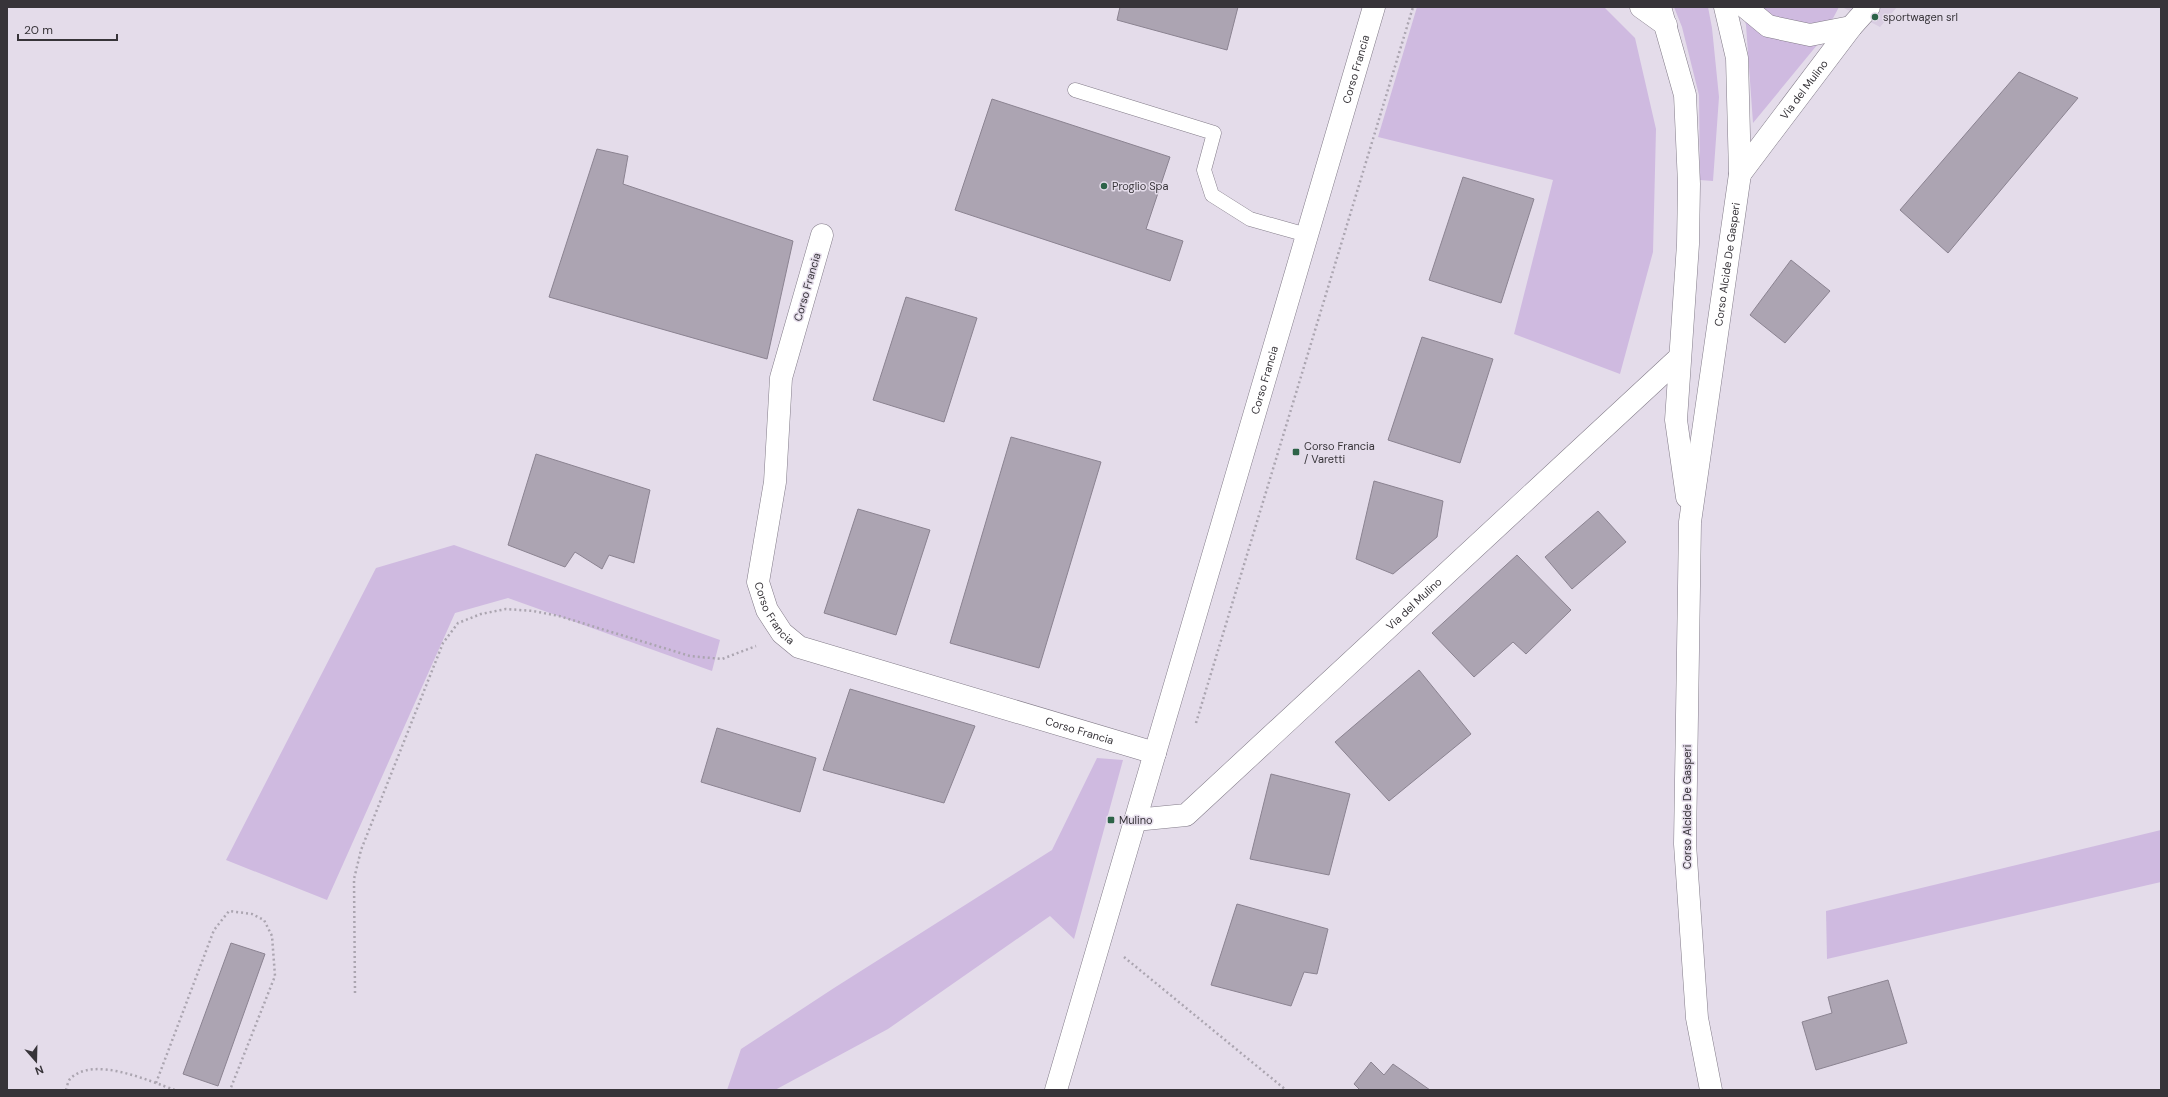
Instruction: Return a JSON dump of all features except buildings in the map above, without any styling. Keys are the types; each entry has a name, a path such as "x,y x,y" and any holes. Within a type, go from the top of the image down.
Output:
{"main road":[{"path":"1641,7 1663,16"},
{"name":"Corso Alcide De Gasperi","path":"1711,1090 1697,1018 1685,844 1690,522 1740,174 1737,58 1725,7"},
{"path":"1745,7 1768,26 1810,35 1861,14"},
{"name":"Corso Francia","path":"1056,1090 1375,8"},
{"name":"Via del Mulino","path":"1740,174 1861,14"},
{"name":"Corso Alcide De Gasperi","path":"1663,16 1685,95 1688,154 1688,244 1679,358 1676,420 1690,522"},
{"name":"Corso Francia","path":"822,235 782,378 775,482 758,582 766,610 782,633 800,647 1155,753"},
{"name":"Via del Mulino","path":"1135,820 1186,815 1679,358"}],"lane":[{"path":"1075,90 1214,132 1204,170 1212,195 1250,219 1307,235"}],"path":[{"path":"1195,725 1413,7"},
{"path":"355,994 354,879 361,850 443,643 458,623 481,614 506,609 533,611 559,616 690,656 722,659 751,648 782,633"},
{"path":"156,1083 214,930 229,911 252,914 264,920 272,936 275,976 230,1090"},
{"path":"1100,938 1286,1090"},
{"path":"1124,966 1128,951"},
{"path":"66,1090 70,1079 83,1070 102,1067 175,1090"}],"shaded area":[{"path":"1417,7 1604,7 1635,38 1656,129 1653,252 1620,374 1514,334 1553,180 1378,137"},
{"path":"1674,7 1708,7 1712,28 1719,97 1713,181 1700,180 1699,95 1682,27"},
{"path":"1741,7 1839,7 1822,39 1753,123 1746,25"},
{"name":"sportwagen srl","path":"1842,7 1897,7 1880,27"},
{"path":"454,545 720,640 712,671 508,598 455,613 327,900 226,860 376,568"},
{"path":"1097,758 1123,760 1074,939 1050,916 888,1029 775,1090 727,1090 741,1049 834,988 1052,850"},
{"path":"2161,830 2161,882 1827,959 1826,911"}],"place":[{"name":"sportwagen srl","path":"1875,17"},
{"name":"Proglio Spa","path":"1104,186"},
{"name":"Corso Francia / Varetti","path":"1296,452"},
{"name":"Mulino","path":"1111,820"}]}
